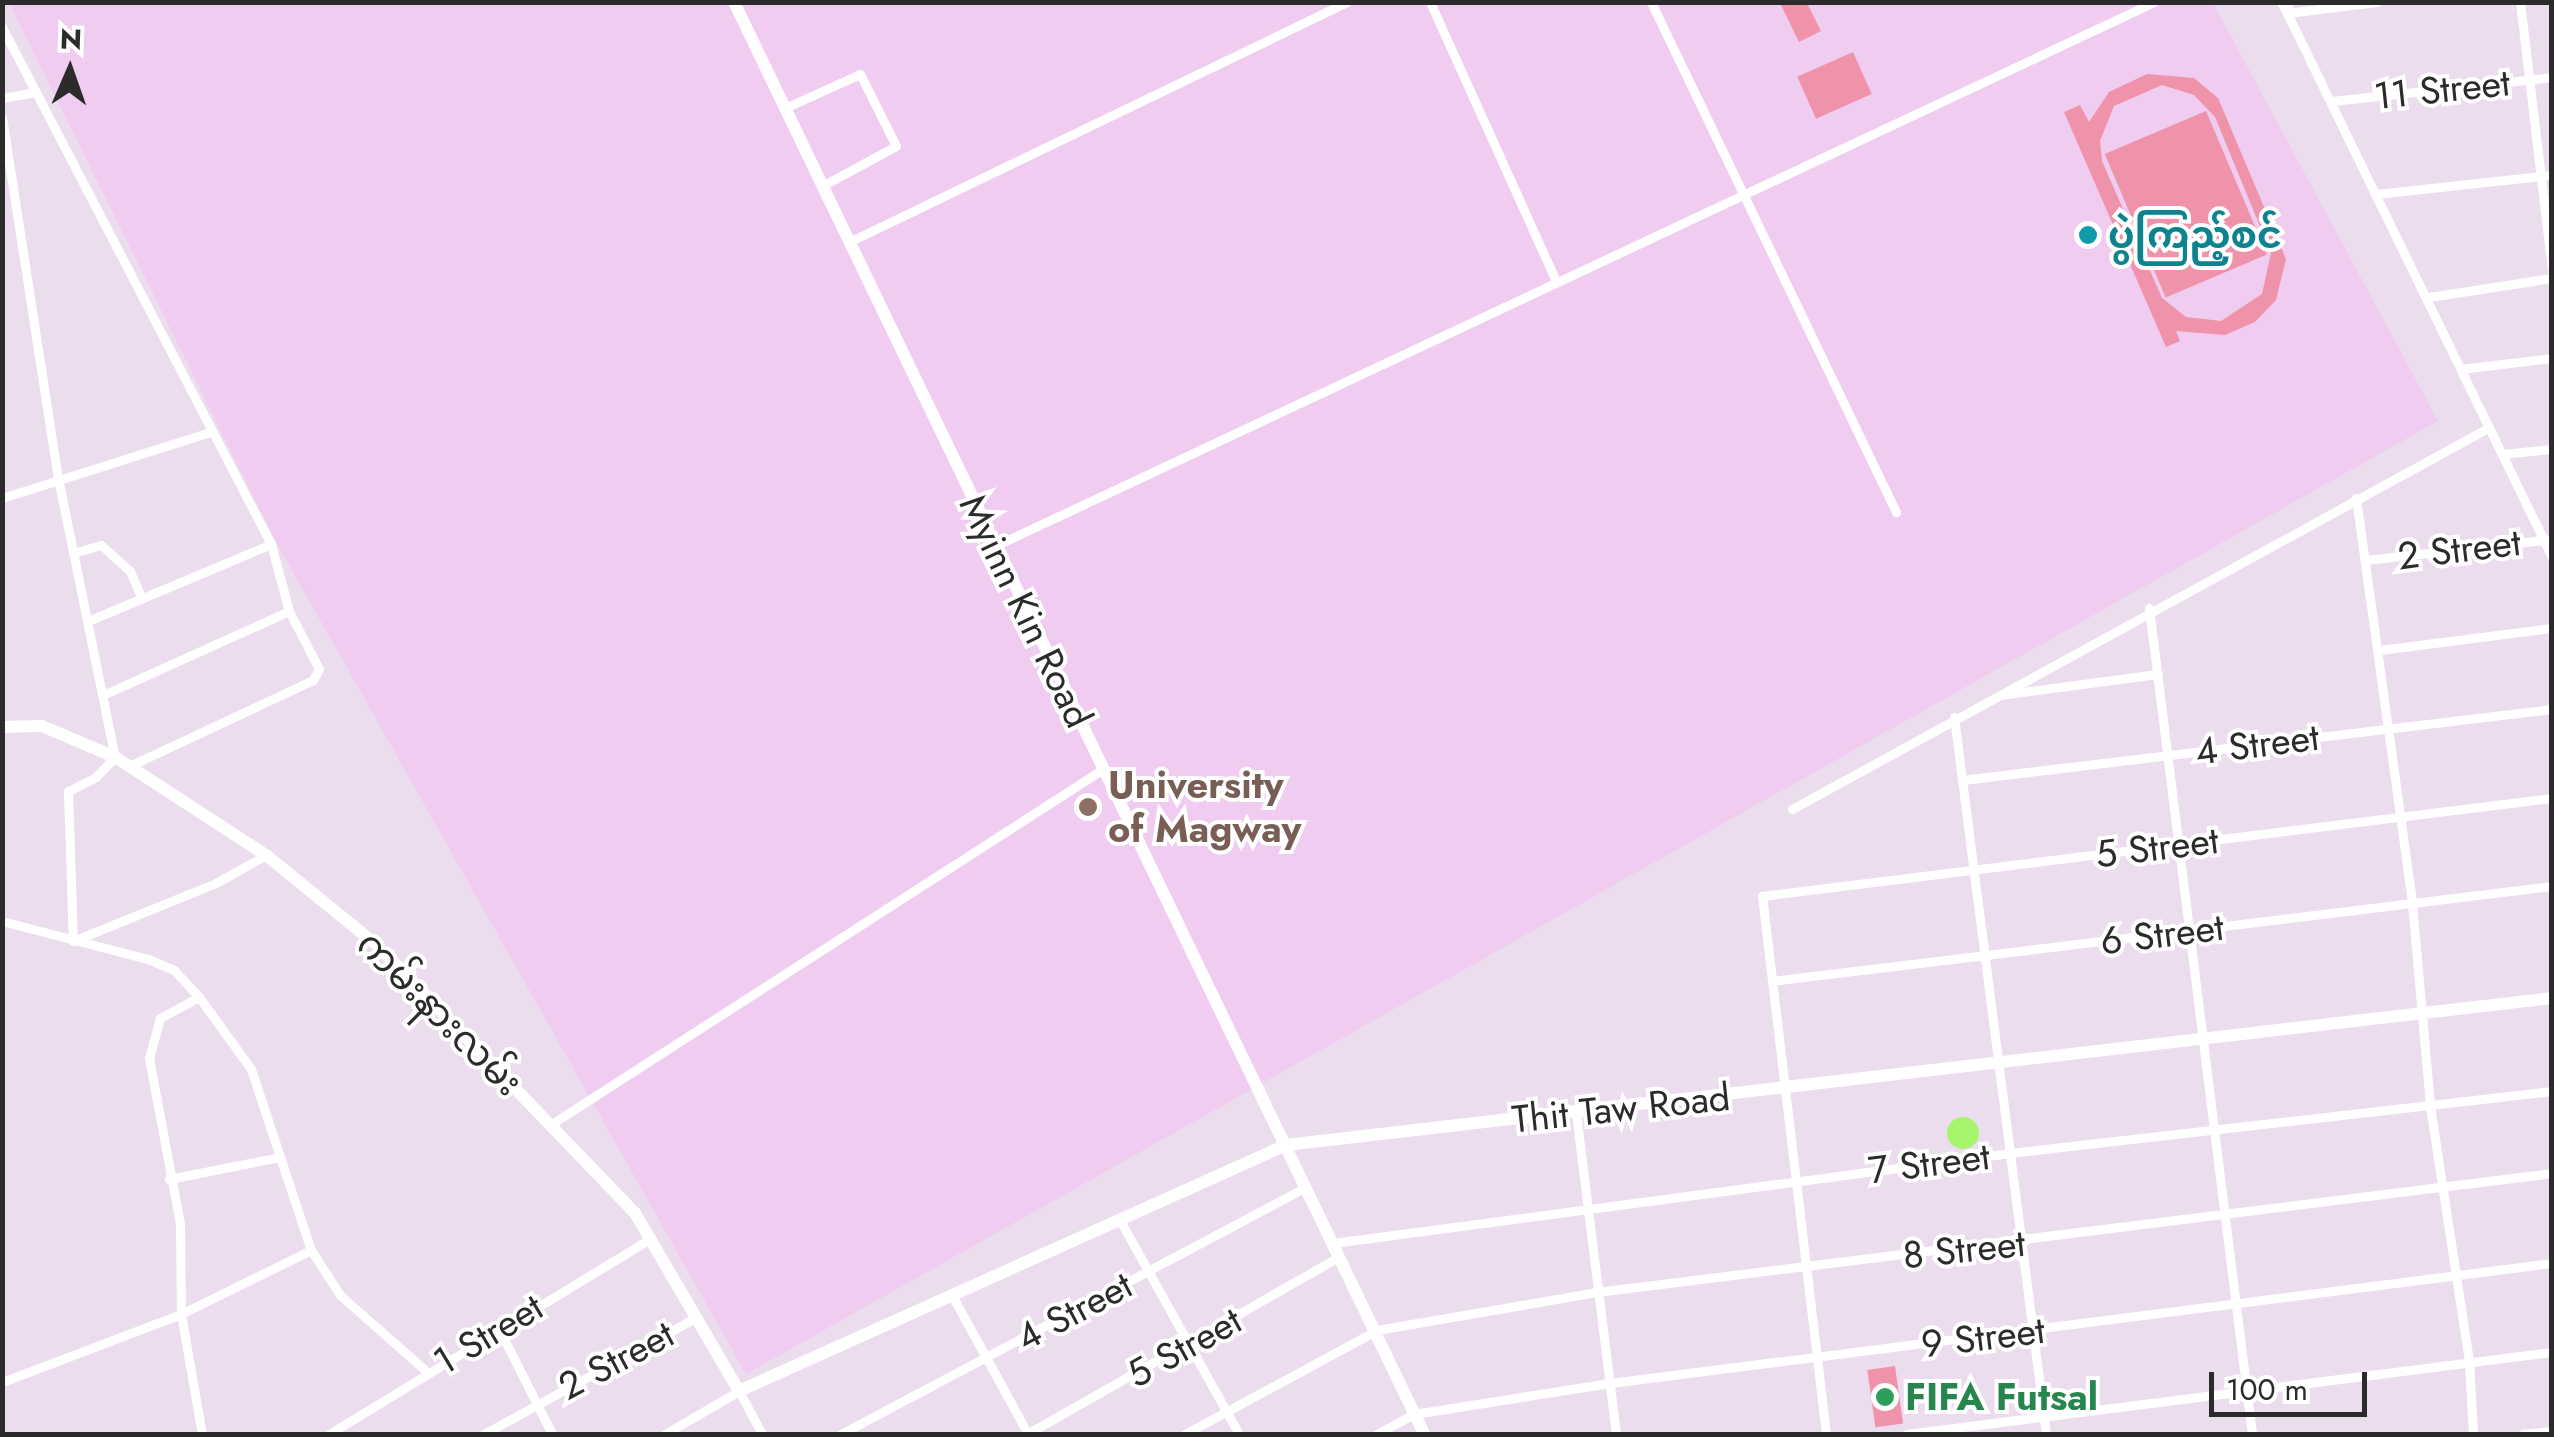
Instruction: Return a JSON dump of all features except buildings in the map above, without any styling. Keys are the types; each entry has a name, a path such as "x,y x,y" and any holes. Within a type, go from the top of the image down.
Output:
{"street":[{"name":"Myinn Kin Road","path":"734,2 1331,1239"},
{"path":"850,242 1347,2"},
{"path":"1430,2 1556,281"},
{"path":"1651,2 1896,512"},
{"path":"995,546 2154,2"},
{"path":"2376,2 2285,6 2429,297 2488,428 2547,539 2552,557"},
{"path":"2429,297 2552,274 2546,176 2520,2"},
{"path":"2,27 272,544 288,611 318,675 129,766"},
{"path":"785,108 860,74 896,146 822,186"},
{"name":"11 Street","path":"2332,101 2552,77"},
{"path":"2,98 35,92"},
{"path":"2,117 58,478 115,758 96,777 68,791 72,941"},
{"path":"2376,194 2546,176"},
{"path":"2461,369 2552,358"},
{"path":"1792,809 2149,608 2488,428"},
{"path":"2,498 213,431"},
{"path":"2502,454 2552,450"},
{"path":"2356,498 2412,903 2430,1106 2469,1362 2473,1434"},
{"name":"2 Street","path":"2366,560 2547,539"},
{"path":"88,622 140,594 272,544"},
{"path":"73,553 102,545 130,571 140,594"},
{"path":"2149,608 2207,1039 2234,1304 2252,1434"},
{"path":"103,695 288,611"},
{"path":"2380,650 2552,628"},
{"path":"1992,696 2158,674"},
{"name":"4 Street","path":"1962,780 2552,708"},
{"path":"1954,718 2046,1434"},
{"name":"ကမ်းနားလမ်း","path":"2,727 42,726 129,766 266,855 378,946 550,1125 651,1238 762,1434"},
{"path":"550,1125 1103,769"},
{"name":"5 Street","path":"1772,981 1762,896 2552,798"},
{"path":"72,941 216,883 266,855"},
{"name":"6 Street","path":"1772,981 2552,886"},
{"path":"2,921 161,964 200,997 251,1069 311,1250 340,1295 426,1370"},
{"path":"1772,981 1826,1434"},
{"path":"200,997 160,1018 149,1058 180,1223 181,1314 202,1434"},
{"name":"Thit Taw Road","path":"739,1392 1122,1224 1286,1145 2552,998"},
{"name":"7 Street","path":"1331,1239 2010,1153 2552,1091"},
{"path":"1576,1113 1616,1434"},
{"path":"169,1179 280,1157"},
{"name":"8 Street","path":"1377,1330 1597,1292 2020,1244 2552,1173"},
{"name":"4 Street","path":"842,1434 1306,1187"},
{"path":"1122,1224 1239,1434"},
{"name":"1 Street","path":"328,1434 426,1370 651,1238"},
{"path":"1331,1239 1424,1434"},
{"path":"2,1382 181,1314 311,1250"},
{"name":"5 Street","path":"1028,1434 1341,1260"},
{"name":"9 Street","path":"1414,1414 1610,1382 2032,1332 2552,1263"},
{"path":"954,1298 1028,1434"},
{"name":"2 Street","path":"484,1434 698,1317"},
{"path":"498,1328 552,1434"},
{"path":"1185,1434 1377,1330"},
{"path":"1908,1434 2552,1352"},
{"path":"665,1434 739,1392"},
{"path":"1377,1434 1414,1414"},
{"path":"2523,1434 2552,1431"}],"shaded area":[{"name":"University of Magway","path":"9,3 2213,3 2438,421 746,1374 276,542"},
{"path":"1780,3 1807,3 1821,31 1799,42"},
{"path":"1853,52 1872,94 1816,119 1797,77"},
{"path":"2147,74 2194,78 2218,98 2286,259 2276,300 2255,322 2225,335 2176,331 2180,341 2166,347 2064,112 2080,105 2089,122 2109,92","holes":["2162,85 2194,95 2215,117 2271,253 2262,294 2221,321 2186,317 2162,298 2102,161 2100,141 2114,106"]},
{"path":"2206,111 2267,255 2166,298 2105,154"},
{"path":"1963,1117 1974,1122 1979,1133 1974,1144 1963,1149 1952,1144 1947,1133 1952,1122"},
{"name":"FIFA Futsal","path":"1895,1366 1903,1423 1875,1427 1867,1370"}],"place":[{"name":"ပွဲကြည့်စင်","path":"2088,235"},
{"name":"University of Magway","path":"1088,807"},
{"name":"FIFA Futsal","path":"1885,1397"}]}
